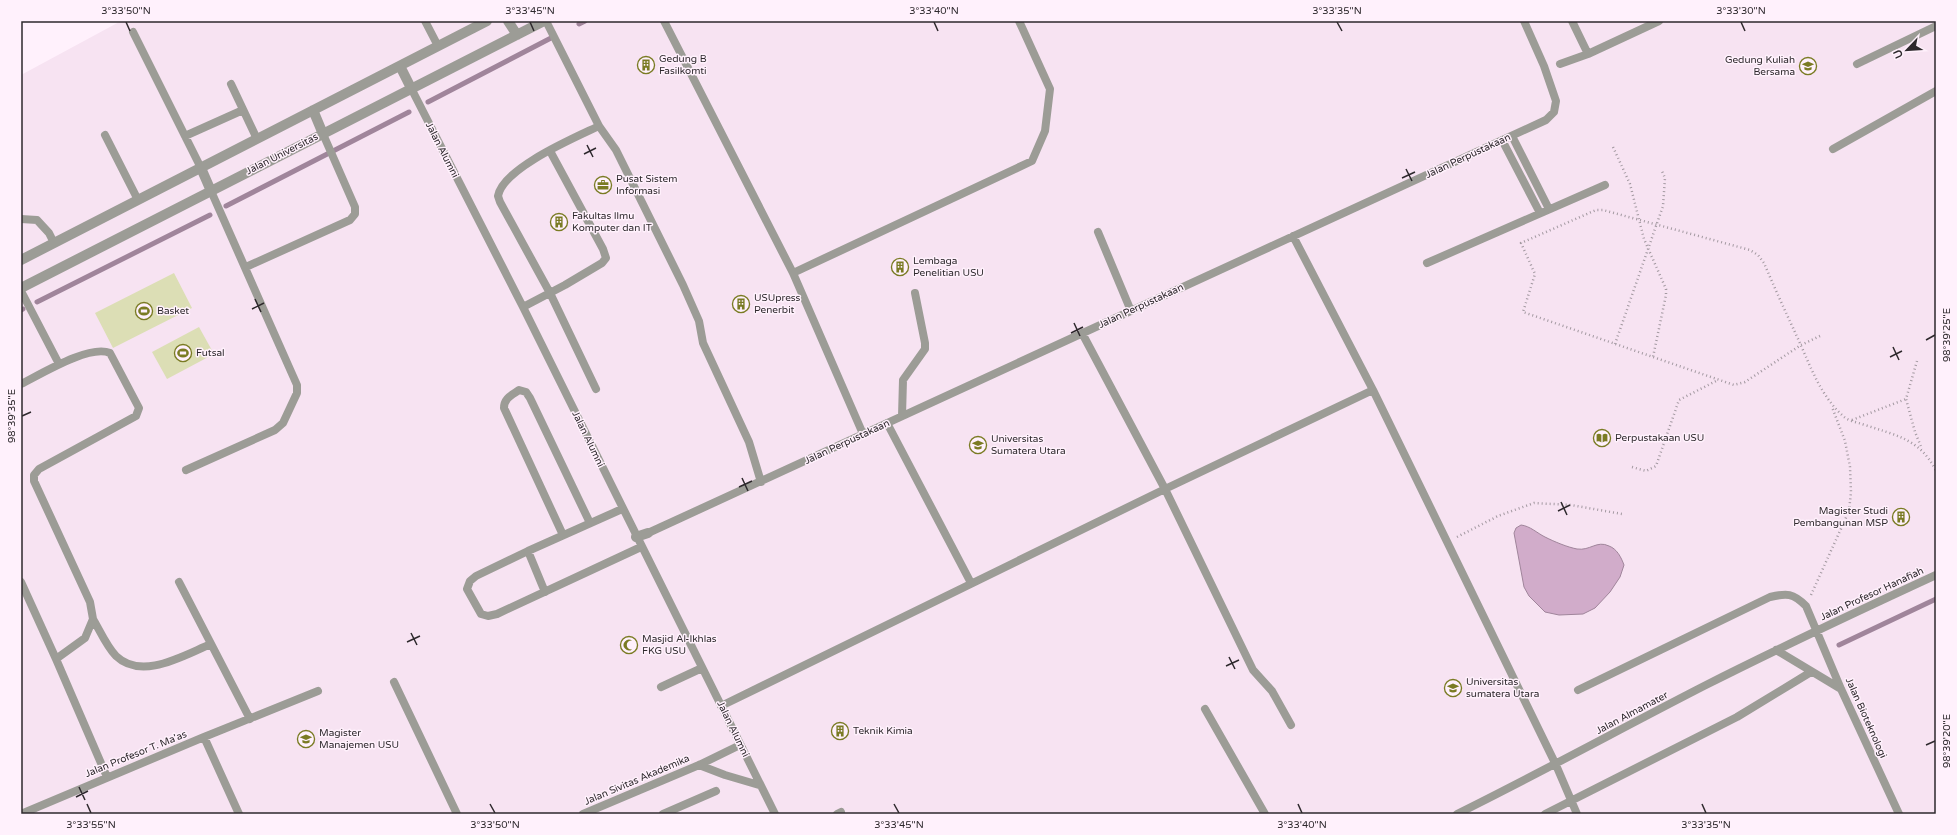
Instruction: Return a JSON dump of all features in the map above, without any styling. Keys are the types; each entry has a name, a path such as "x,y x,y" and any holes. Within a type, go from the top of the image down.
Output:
{"street":[{"path":"21,260 487,21"},
{"path":"508,21 517,35"},
{"name":"Jalan Universitas","path":"21,288 545,21"},
{"name":"Jalan Alumni","path":"400,66 411,88"},
{"path":"313,110 323,134"},
{"path":"201,168 211,191"},
{"name":"Jalan Perpustakaan","path":"636,537 648,533"}],"lane":[{"path":"425,21 438,46"},
{"path":"545,21 599,126 616,150 700,321 703,343 749,442 762,482"},
{"path":"664,21 793,273 863,434"},
{"path":"793,273 1032,160 1045,131 1050,89 1019,21"},
{"name":"Jalan Perpustakaan","path":"648,533 762,482 863,434 1546,120 1554,112 1556,101 1544,66 1524,21"},
{"path":"1572,21 1588,54"},
{"path":"1560,64 1588,54 1658,21"},
{"path":"1857,64 1936,26"},
{"path":"133,32 201,168"},
{"path":"232,84 257,139"},
{"name":"Jalan Alumni","path":"411,88 523,307 759,785 775,814"},
{"path":"1833,148 1936,91"},
{"path":"185,136 243,110"},
{"path":"596,389 550,293 498,196 507,180 522,167 599,126"},
{"path":"246,267 350,220 355,214 355,207 335,158 323,134"},
{"path":"105,135 138,200"},
{"path":"1512,136 1549,209"},
{"path":"1502,140 1540,214"},
{"path":"523,307 602,263 606,258 603,249 550,151"},
{"path":"1427,263 1605,185"},
{"path":"186,470 275,430 286,418 297,393 293,376 246,267 211,191"},
{"path":"21,219 37,220 49,233 54,243"},
{"path":"1098,232 1131,311"},
{"path":"1293,236 1373,390 1556,765 1577,814"},
{"path":"21,291 59,364"},
{"path":"902,416 903,380 925,349 926,343 915,293"},
{"path":"1082,333 1165,489 1253,670 1272,691 1291,725"},
{"path":"21,384 59,364 96,351 104,350 110,353 138,408 136,416 39,469 34,475 34,481 90,602 94,619 116,655 127,664 141,668 163,663 211,644"},
{"path":"563,535 504,408 504,402 506,399 519,390 526,392 530,398 590,523"},
{"path":"721,706 971,583 1373,390"},
{"path":"887,423 971,583"},
{"path":"622,509 528,550 476,576 470,581 467,589 481,614 488,616 497,614 641,546"},
{"path":"528,550 545,592"},
{"name":"Jalan Profesor Hanafiah","path":"1816,631 1936,575"},
{"path":"21,582 107,777"},
{"path":"179,582 250,719"},
{"path":"1578,690 1770,597 1784,593 1797,597 1806,606"},
{"name":"Jalan Bioteknologi","path":"1806,606 1841,689 1899,814"},
{"path":"56,659 85,638 94,619"},
{"name":"Jalan Almamater","path":"1457,814 1556,765 1776,650 1816,631"},
{"path":"1776,650 1841,689"},
{"path":"660,687 702,668"},
{"path":"1545,814 1737,717 1811,672"},
{"path":"394,682 457,814"},
{"name":"Jalan Profesor T. Ma'as","path":"21,814 107,777 318,691"},
{"path":"1205,709 1265,814"},
{"path":"204,737 239,814"},
{"name":"Jalan Sivitas Akademika","path":"583,814 699,765 740,745"},
{"name":"Jalan Sivitas Akademika","path":"699,765 725,775 759,785"},
{"path":"663,814 716,791"}],"path":[{"path":"1613,147 1630,184 1648,249 1663,280 1666,295 1653,357"},
{"path":"1615,344 1663,206 1665,178 1662,171"},
{"path":"1820,336 1800,345 1740,384 1734,385 1523,312 1535,274 1521,244 1596,210 1603,210 1750,250 1758,255 1800,345 1818,384 1832,405 1845,418 1909,440 1922,450 1931,460 1936,471"},
{"path":"1917,361 1906,399 1914,432 1922,450"},
{"path":"1632,467 1646,472 1656,466 1678,400 1718,379"},
{"path":"1851,420 1906,399"},
{"path":"1806,606 1849,511 1851,492 1850,467 1845,442 1832,405"},
{"path":"1447,542 1498,516 1534,503 1571,505 1622,514"}],"shaded area":[{"name":"Universitas Sumatera Utara","path":"121,21 1936,21 1936,814 21,814 21,75"},
{"path":"1521,525 1530,528 1553,541 1577,549 1586,549 1601,544 1612,547 1622,559 1624,565 1620,577 1610,592 1595,608 1583,614 1559,615 1545,612 1529,596 1524,587 1514,533 1516,528"}],"green space":[{"name":"Basket","path":"174,273 192,308 113,348 95,313"},
{"name":"Futsal","path":"199,327 214,354 167,379 152,352"}],"waterway":[{"path":"579,24 585,21"},
{"path":"428,102 551,38"},
{"path":"226,206 409,112"},
{"path":"37,302 210,215"},
{"path":"1839,645 1936,599"}],"place":[{"name":"Gedung B Fasilkomti","path":"646,65"},
{"name":"Gedung Kuliah Bersama","path":"1808,66"},
{"name":"Pusat Sistem Informasi","path":"603,185"},
{"name":"Fakultas Ilmu Komputer dan IT","path":"559,222"},
{"name":"Lembaga Penelitian USU","path":"900,267"},
{"name":"USUpress Penerbit","path":"741,304"},
{"name":"Basket","path":"144,311"},
{"name":"Futsal","path":"183,353"},
{"name":"Perpustakaan USU","path":"1602,438"},
{"name":"Universitas Sumatera Utara","path":"978,445"},
{"name":"Magister Studi Pembangunan MSP","path":"1901,517"},
{"name":"Masjid Al-Ikhlas FKG USU","path":"629,645"},
{"name":"Universitas sumatera Utara","path":"1453,688"},
{"name":"Teknik Kimia","path":"840,731"},
{"name":"Magister Manajemen USU","path":"306,739"}]}
